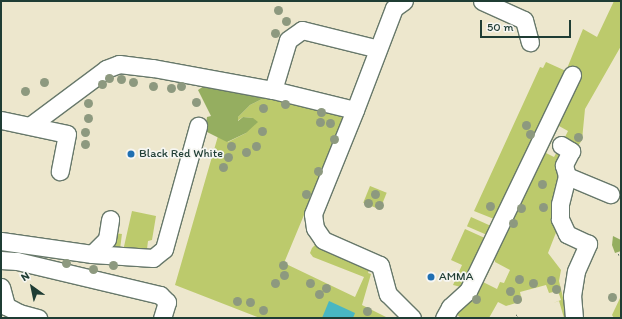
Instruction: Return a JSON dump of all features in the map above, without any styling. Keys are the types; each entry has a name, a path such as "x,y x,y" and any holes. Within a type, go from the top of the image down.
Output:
{"lane":[{"path":"404,1 394,8 313,214 315,228 323,240 380,265 388,294 412,318"},
{"path":"482,1 524,20 530,42"},
{"path":"273,90 288,40 302,30 378,49"},
{"path":"31,125 106,69 119,64 153,68 273,90 355,110"},
{"path":"444,318 450,308 468,291 572,75"},
{"path":"1,120 31,125 67,134 60,171"},
{"path":"1,241 92,254 153,258 164,249 198,126"},
{"path":"561,145 571,151 564,165 568,176 560,204 560,219 567,234 588,244 576,270 572,296 574,318"},
{"path":"568,176 610,194"},
{"path":"92,254 107,239 110,219"},
{"path":"1,260 17,261 160,295 167,302 162,318"},
{"path":"1,287 6,306 19,313 38,318"}],"path":[{"path":"513,318 518,315"}],"green space":[{"path":"614,1 621,1 621,46 585,109 582,140 578,146 562,143 568,131 559,126 546,153 554,157 559,148 566,152 557,230 548,253 561,270 559,281 568,318 564,318 559,301 553,303 561,300 558,291 549,293 546,285 520,292 522,301 506,306 498,302 489,318 461,318 454,312 479,280 497,289 500,282 504,283 510,270 495,262 495,259 486,277 482,275 494,219 474,211 540,67 543,68 546,62 566,71 583,29 597,37"},
{"path":"207,84 268,96 250,105 238,117 238,121 243,117 253,118 258,122 246,133 227,142 205,131 207,117 211,116 198,90"},
{"path":"268,96 343,114 344,119 284,263 355,297 364,277 313,257 310,253 312,248 316,244 370,268 368,273 371,274 362,305 388,318 260,318 175,285 218,136 228,142 246,133 253,118 243,117 237,121 238,117 250,105"},
{"path":"370,186 387,193 380,209 363,203"},
{"path":"132,211 156,216 152,240 148,241 147,249 123,251"},
{"path":"471,217 491,226 487,235 467,226"},
{"path":"465,229 487,239 461,287 453,285 462,265 451,260"},
{"path":"114,233 122,234 120,251 112,250"},
{"path":"613,236 621,240 621,251 615,253 612,245"},
{"path":"621,296 621,318 614,318 612,315"}],"water":[{"path":"329,301 355,313 353,318 322,318"}],"place":[{"name":"Black Red White","path":"131,154"},
{"name":"AMMA","path":"431,277"}]}
